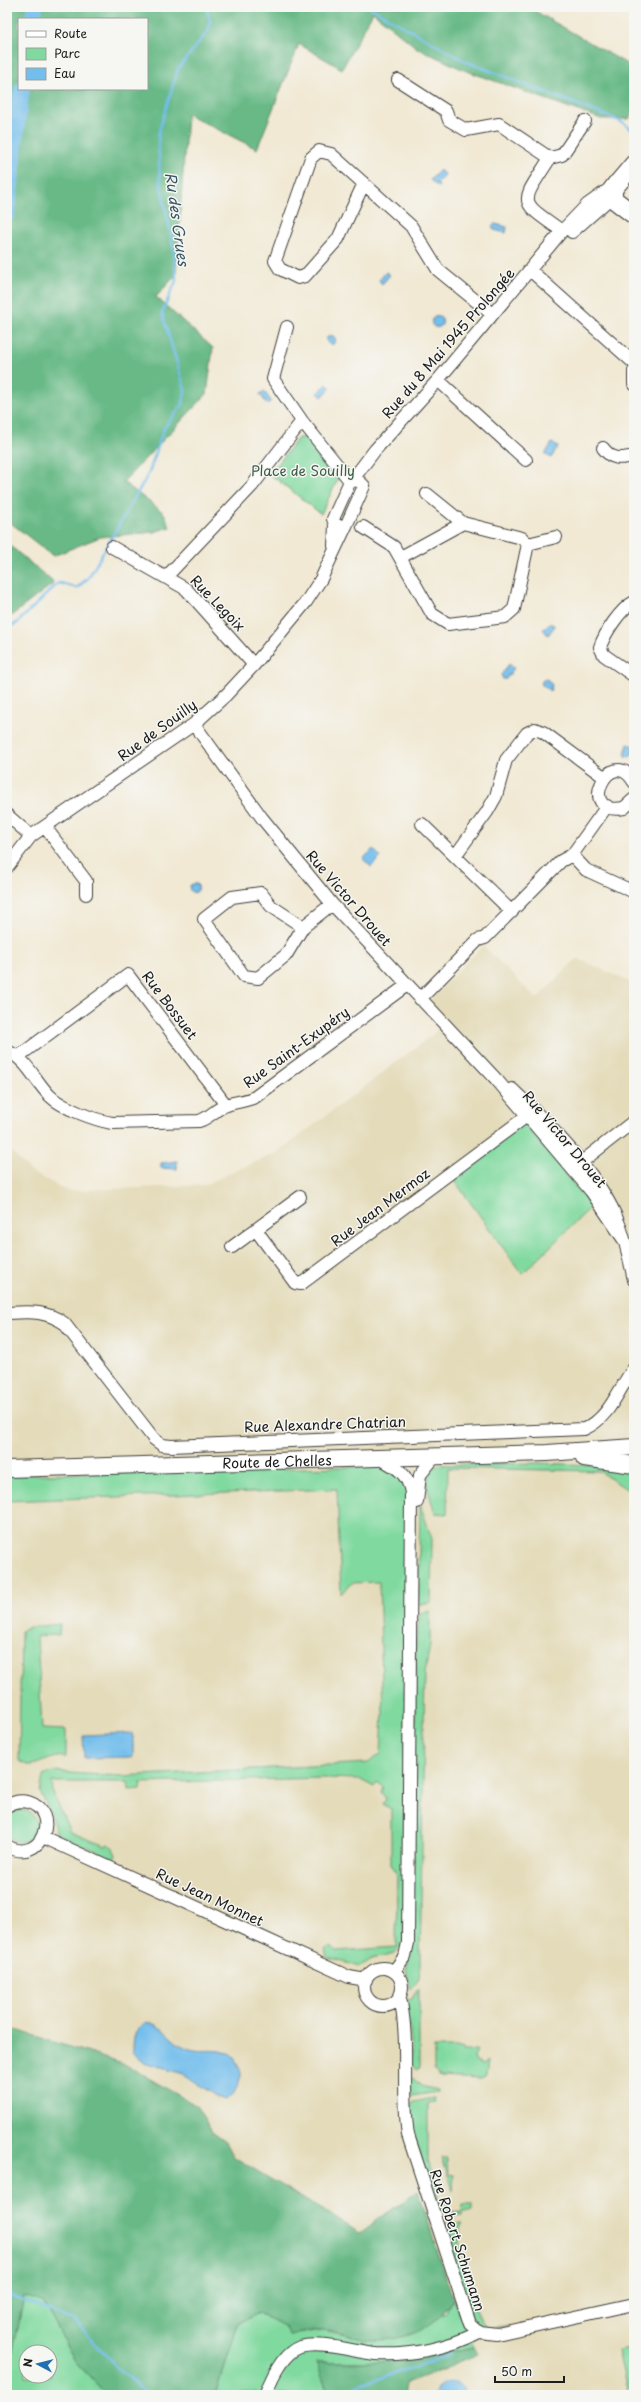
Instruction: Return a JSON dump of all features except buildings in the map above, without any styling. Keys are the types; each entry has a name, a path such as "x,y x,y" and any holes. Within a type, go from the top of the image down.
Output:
{"highway":[{"path":"634,164 613,189 612,198 634,215"}],"main road":[{"name":"Route de Chelles","path":"7,1469 436,1455 547,1453 634,1447"},
{"name":"Route de Chelles","path":"547,1453 634,1465"}],"street":[{"path":"398,80 446,111 449,120 466,130 500,124 550,158"},
{"path":"562,231 530,209 527,201 528,193 550,158 562,155 585,121"},
{"path":"364,183 338,239 305,276 298,278 280,269 275,261 311,158 319,151 331,154 364,183 411,226 438,270 492,314"},
{"name":"Rue du 8 Mai 1945 Prolongée","path":"351,524 333,519 352,480 375,450 438,380 562,231 587,205 608,190 634,156"},
{"name":"Rue du 8 Mai 1945 Prolongée","path":"551,246 566,238 593,212 612,198 634,170"},
{"path":"530,270 634,363"},
{"path":"287,327 273,379 302,421 352,480 358,480 364,486"},
{"path":"634,371 634,384"},
{"path":"438,380 526,460"},
{"path":"167,576 252,486 302,421"},
{"path":"603,448 608,455 618,460 634,456"},
{"path":"368,460 364,486 351,524 394,547 432,614 448,624 505,617 514,609 528,544"},
{"path":"427,494 463,523 522,538 528,544"},
{"path":"401,557 463,523"},
{"name":"Rue de Souilly","path":"7,867 31,836 194,724 226,695 254,665 321,579 334,549 351,524"},
{"path":"528,544 556,537"},
{"name":"Rue Legoix","path":"112,547 167,576 186,589 254,665"},
{"path":"634,602 623,612 603,640 600,647 604,655 634,676"},
{"name":"Rue Victor Drouet","path":"194,724 262,818 332,904 496,1079 531,1113 577,1166 624,1240 634,1280"},
{"path":"454,856 487,812 496,796 506,760 527,733 535,729 542,732 604,777"},
{"path":"632,776 614,772 604,777 601,782 599,792 600,798 607,806 624,808 634,801"},
{"path":"423,1001 483,946 485,938 512,912 560,861 572,855 607,806"},
{"path":"7,815 31,836"},
{"path":"422,824 512,912"},
{"path":"45,827 86,881 86,894"},
{"path":"572,855 586,870 634,892"},
{"path":"303,927 271,906 261,893 232,897 204,919 244,976 258,978 286,955 303,927 332,904"},
{"name":"Rue Bossuet","path":"18,1056 128,975 226,1105"},
{"name":"Rue Saint-Exupéry","path":"7,1051 18,1056 50,1097 61,1104 100,1121 112,1124 199,1121 207,1119 226,1105 243,1103 255,1098 407,985"},
{"name":"Rue Jean Mermoz","path":"256,1230 295,1282 301,1284 531,1113"},
{"path":"577,1166 634,1121"},
{"path":"232,1247 300,1197"},
{"name":"Rue Alexandre Chatrian","path":"7,1313 34,1312 51,1314 64,1323 154,1439 162,1444 171,1446 584,1429 595,1424 606,1413 624,1380 633,1370"},
{"path":"412,1673 416,1608 418,1492 420,1476 436,1455"},
{"path":"376,1457 399,1469 409,1482 412,1673 408,1943 405,1956 394,1971"},
{"path":"7,1806 20,1801 31,1803 38,1808 46,1821 43,1837 39,1843 26,1850 18,1850 7,1846"},
{"name":"Rue Jean Monnet","path":"43,1837 349,1977 366,1980"},
{"path":"384,2007 400,1998 403,1986 399,1975 394,1971 389,1969 378,1969 368,1975 366,1980 364,1986 368,1998 372,2003 384,2007 404,2021"},
{"name":"Rue Robert Schumann","path":"400,1998 406,2032 405,2114 408,2135 466,2316 470,2324 479,2332 497,2334 634,2304"},
{"path":"265,2395 272,2379 288,2355 300,2347 311,2346 377,2354 404,2353 450,2345 479,2332"}],"shaded area":[{"path":"483,946 537,999 577,958 634,984 634,2395 404,2395 406,2384 478,2354 453,2299 418,2190 361,2233 234,2157 226,2142 212,2132 197,2106 126,2065 7,2027 7,1147 31,1172 68,1191 204,1185 280,1151 445,1025 425,1004"}],"green space":[{"path":"7,7 528,7 634,68 634,109 629,119 601,119 464,70 417,48 373,12 342,69 299,44 257,149 187,114 176,275 156,297 213,348 207,394 123,482 164,513 170,527 154,532 100,537 53,556 7,520"},
{"name":"Place de Souilly","path":"306,437 339,477 321,514 270,474 298,438"},
{"path":"7,543 54,583 7,619"},
{"path":"524,1123 592,1206 522,1274 452,1177"},
{"path":"539,1463 591,1465 634,1471 634,1494 599,1471 448,1468 447,1514 435,1513 427,1487 428,1473 437,1465"},
{"path":"382,1466 392,1468 408,1487 403,1942 395,1953 372,1958 359,1966 327,1958 325,1950 329,1946 336,1951 396,1947 397,1873 391,1864 391,1809 383,1804 386,1799 381,1792 383,1788 377,1782 374,1787 359,1779 323,1778 141,1783 140,1789 129,1790 128,1782 52,1782 53,1793 70,1832 105,1846 108,1844 112,1846 116,1855 114,1858 57,1835 50,1812 40,1792 43,1776 52,1772 121,1776 368,1763 381,1754 383,1713 379,1582 352,1583 341,1594 337,1489 7,1501 7,1475"},
{"path":"420,1504 432,1539 431,1603 420,1605 418,1602"},
{"path":"430,1611 430,1645 425,1672 420,1966 419,1979 411,1990 406,1970 411,1953 416,1641 420,1613"},
{"path":"60,1624 59,1635 37,1636 42,1729 66,1730 66,1757 52,1758 36,1764 25,1764 19,1761 21,1631 30,1627"},
{"path":"7,1704 9,1779 7,1789"},
{"path":"21,1810 32,1815 37,1826 32,1837 21,1842 10,1837 5,1826 10,1815"},
{"path":"419,1989 419,2068 416,2070 411,2063 411,2032 405,2009 406,2001 413,1998"},
{"path":"7,2027 126,2065 197,2106 212,2132 226,2142 234,2157 360,2233 418,2190 453,2299 446,2310 428,2326 405,2336 381,2340 368,2340 334,2331 323,2330 289,2335 286,2327 259,2313 238,2323 216,2395 107,2395 75,2361 43,2302 24,2296 7,2382"},
{"path":"434,2048 462,2048 462,2051 477,2051 474,2058 476,2062 483,2065 488,2061 486,2075 481,2079 439,2077 434,2070"},
{"path":"413,2078 421,2086 437,2090 437,2092 412,2096 410,2093 410,2080"},
{"path":"434,2098 435,2102 428,2103 428,2161 442,2205 448,2204 448,2212 462,2211 463,2205 473,2205 473,2211 465,2211 462,2214 446,2214 437,2208 411,2126 410,2105 414,2102"},
{"path":"442,2158 447,2158 448,2174 454,2175 453,2190"},
{"path":"462,2223 460,2226 460,2259 466,2259 469,2285 478,2315 482,2322 487,2326 509,2326 492,2328 483,2326 471,2316 443,2224"},
{"path":"24,2296 43,2302 75,2361 107,2395 7,2395 7,2382"},
{"path":"453,2299 474,2347 414,2359 364,2362 316,2362 329,2395 254,2395 256,2392 216,2395 238,2323 259,2313 286,2327 290,2335 323,2330 367,2340 446,2313"},
{"path":"474,2347 478,2354 406,2384 404,2395 329,2395 316,2362 364,2362 414,2359"},
{"path":"634,2348 634,2388 627,2389 618,2351"}],"water":[{"path":"440,170 445,175 437,183 439,186 438,187 430,180"},
{"path":"495,224 507,227 506,233 494,230 492,226"},
{"path":"386,272 390,275 382,284 379,280"},
{"path":"435,317 439,317 441,318 441,326 435,327 432,324 432,320"},
{"path":"329,336 333,336 335,340 333,344 329,344 327,342 327,338"},
{"path":"326,384 331,388 322,397 318,393"},
{"path":"264,391 271,401 267,404 260,394"},
{"path":"552,443 558,447 551,458 545,454"},
{"path":"550,623 555,626 548,635 543,629"},
{"path":"509,664 514,668 506,679 503,679 501,675"},
{"path":"543,679 547,679 552,685 550,691 541,684"},
{"path":"628,744 634,746 634,751 630,757 626,756 625,753"},
{"path":"373,849 381,857 371,867 363,859"},
{"path":"192,884 196,884 198,888 196,892 192,892 190,890 190,886"},
{"path":"177,1161 177,1169 161,1168 161,1163"},
{"path":"133,1733 133,1757 84,1758 83,1735"},
{"path":"146,2022 158,2026 176,2042 187,2048 193,2050 221,2051 228,2053 233,2057 240,2068 241,2073 239,2083 234,2092 225,2100 217,2097 184,2074 147,2064 133,2052 135,2035 139,2028"},
{"path":"445,2382 456,2382 470,2395 434,2395 438,2386"}],"waterway":[{"path":"33,18 35,7"},
{"name":"Ru des Grues","path":"7,627 16,624 57,584 60,583 77,588 89,577 149,473 164,428 183,404 185,390 162,313 176,281 174,250 160,181 158,134 178,69 208,31 210,21 206,7"},
{"path":"369,7 467,62 620,121 634,131"},
{"path":"7,214 22,90"},
{"path":"7,2294 75,2321 114,2364 143,2390 159,2395"},
{"path":"330,2395 450,2355"}]}
